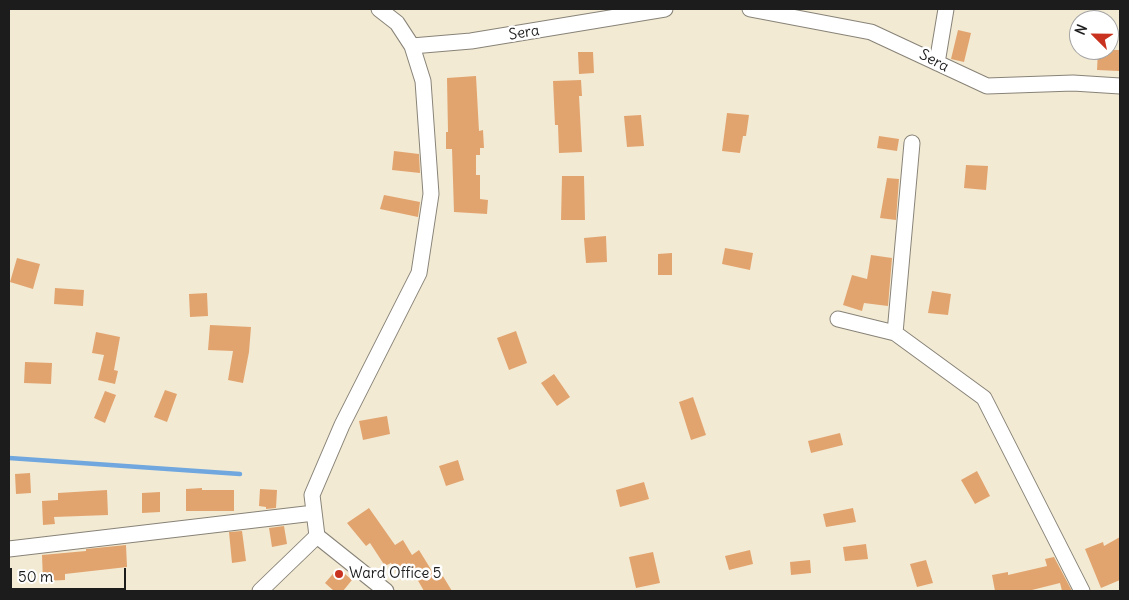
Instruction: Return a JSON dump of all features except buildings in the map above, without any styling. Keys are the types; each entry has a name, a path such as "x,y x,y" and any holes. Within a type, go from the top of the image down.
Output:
{"street":[{"path":"379,9 397,23 412,46 423,81 431,194 419,273 342,425 312,495 317,536 386,591"},
{"name":"Sera","path":"412,46 471,41 660,9"},
{"name":"Sera","path":"750,9 871,32 987,86 1073,83 1120,86"},
{"path":"936,63 946,9"},
{"path":"894,333 912,143"},
{"path":"838,319 894,333 984,398 1082,591"},
{"path":"9,549 314,513"},
{"path":"260,591 317,536"}],"waterway":[{"path":"9,458 240,474"}],"place":[{"name":"Ward Office 5","path":"339,574"}]}
